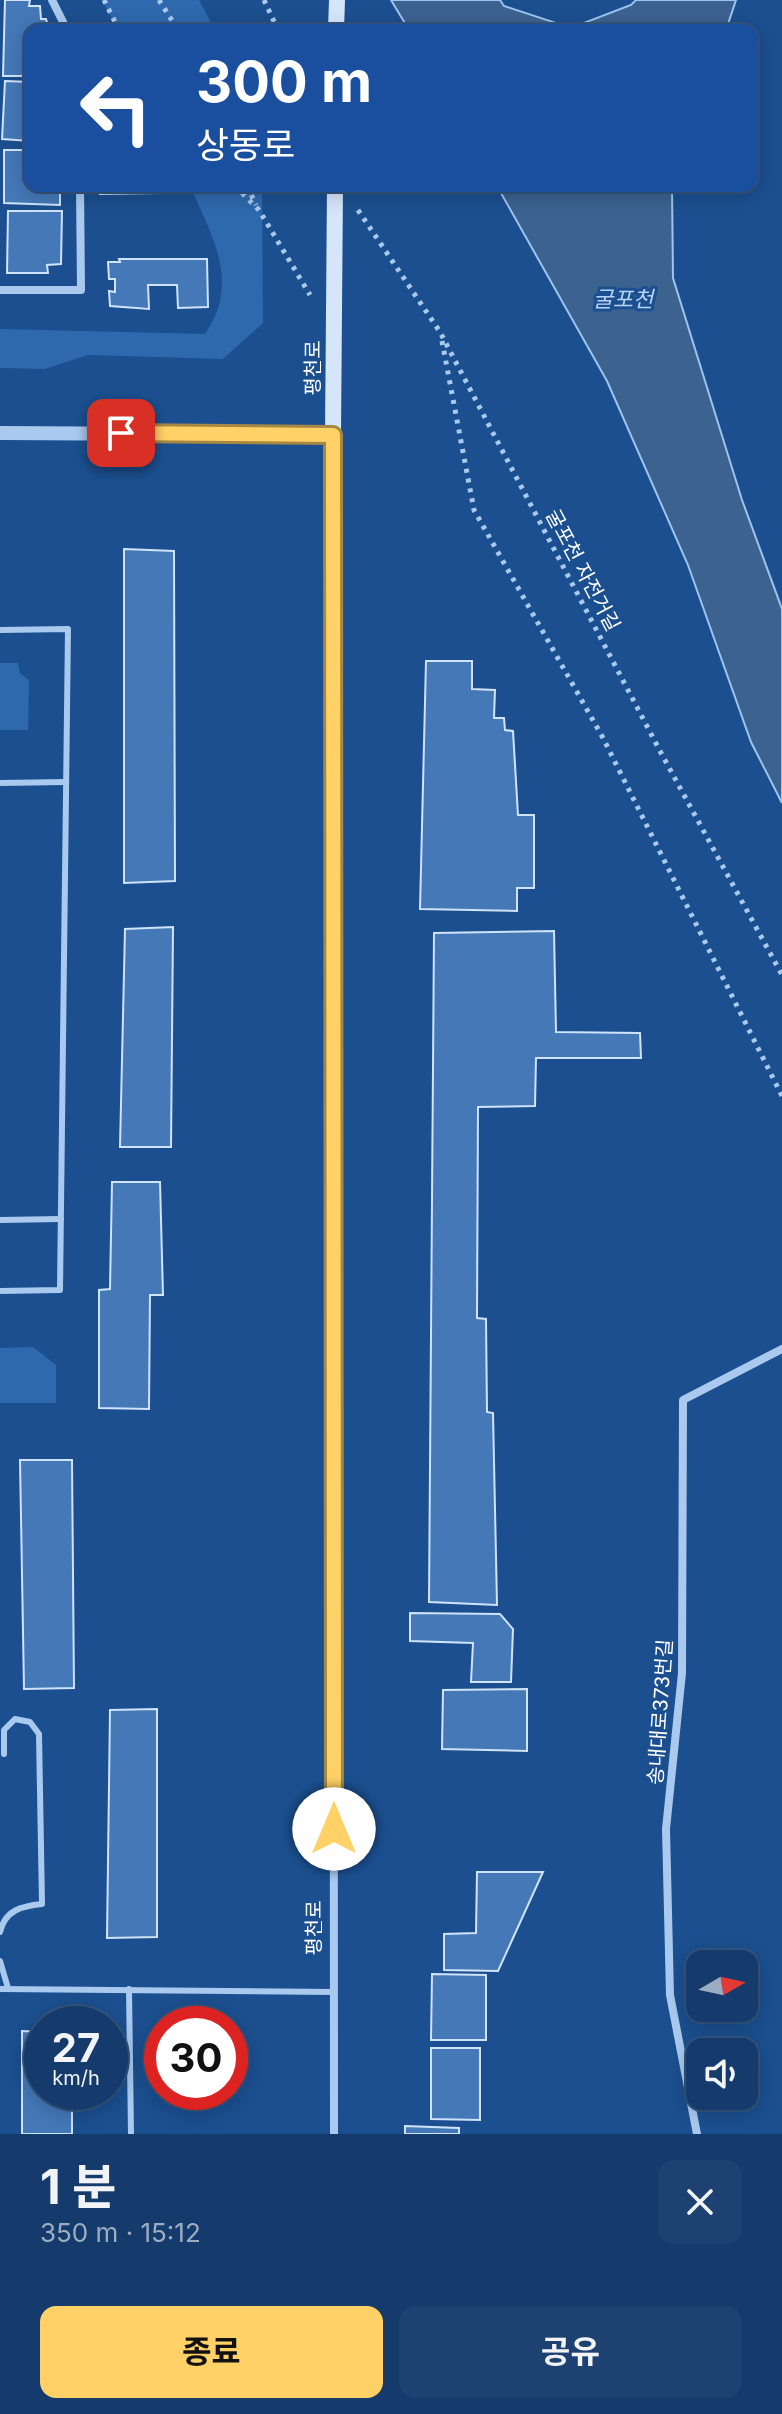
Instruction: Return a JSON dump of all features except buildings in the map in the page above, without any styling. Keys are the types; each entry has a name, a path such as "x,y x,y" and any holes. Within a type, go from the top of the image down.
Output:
{"main road":[{"path":"336,24 337,0"},
{"name":"평천로","path":"333,435 335,192"}],"street":[{"path":"52,0 64,24"},
{"path":"0,290 81,290 80,192"},
{"path":"0,433 333,435"},
{"name":"평천로","path":"333,435 334,2134"},
{"name":"송내대로373번길","path":"697,2134 670,1995 666,1829 682,1673 683,1400 782,1349"}],"lane":[{"path":"0,630 68,629 60,1290 0,1291"},
{"path":"0,783 66,782"},
{"path":"0,1220 61,1219"},
{"path":"0,1932 10,1913 25,1906 42,1904 39,1734 30,1722 15,1719 2,1730 4,1754"},
{"path":"0,1961 4,1988 334,1992"},
{"path":"129,1989 131,2134"}],"path":[{"path":"104,0 116,24"},
{"path":"159,0 174,24"},
{"path":"264,0 275,24"},
{"path":"241,192 259,210"},
{"path":"250,192 333,333"},
{"name":"굴포천 자전거길","path":"351,197 440,332 660,751 782,975"},
{"path":"440,332 474,510 603,738 782,1096"}],"shaded area":[{"path":"102,0 199,0 212,24 115,24"},
{"path":"193,192 262,192 263,323 223,359 88,355 45,369 0,368 0,329 205,334 216,315 222,278 207,223"},
{"path":"0,663 18,663 20,673 29,680 28,730 0,730"},
{"path":"33,1347 56,1365 56,1403 0,1403 0,1348"}],"water":[{"path":"391,0 500,0 504,6 559,24 405,24"},
{"path":"636,0 736,0 728,24 581,24 631,5"},
{"name":"굴포천","path":"500,192 672,192 673,278 742,500 782,609 782,803 751,742 688,565 607,381"}],"route":[{"path":"121,433 333,435 334,1829"}]}
